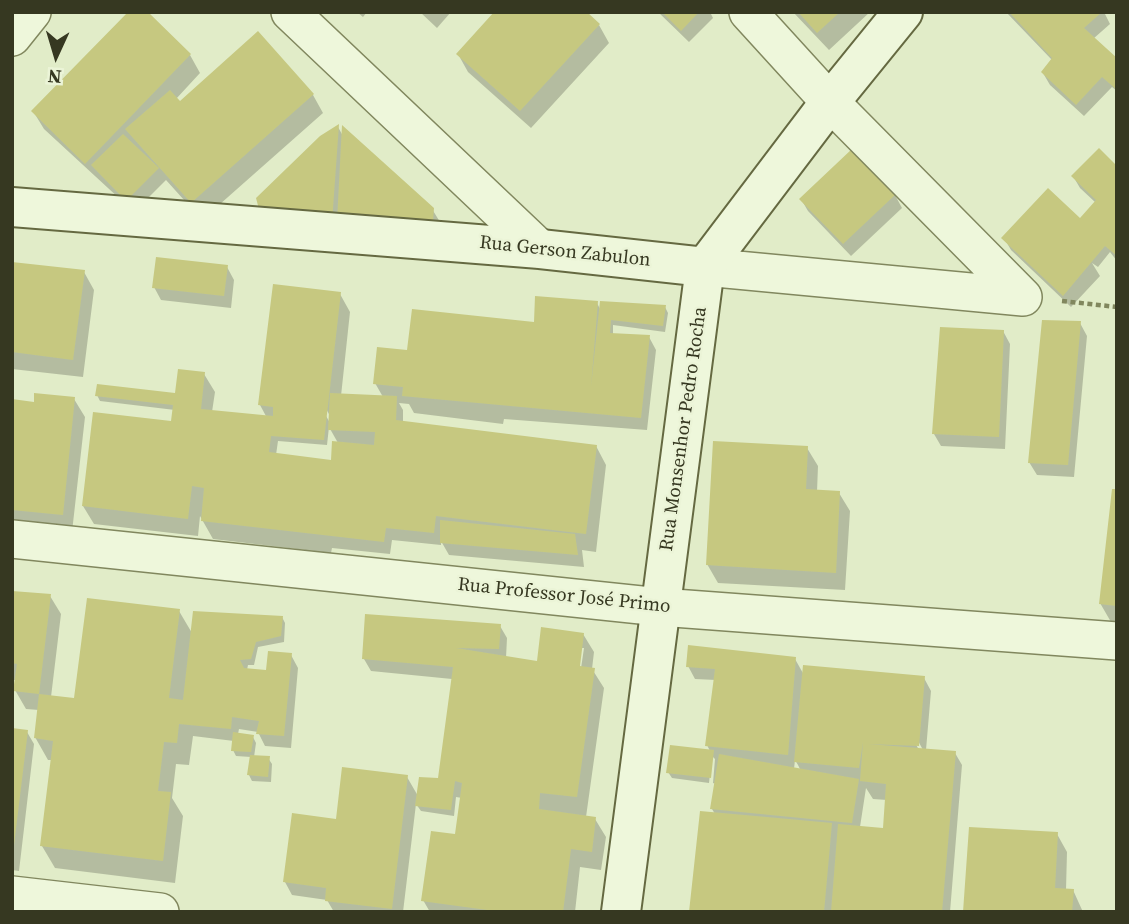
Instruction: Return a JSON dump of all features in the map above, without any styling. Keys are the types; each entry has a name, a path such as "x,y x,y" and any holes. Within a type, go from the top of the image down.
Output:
{"street":[{"path":"12,37 32,12"},
{"path":"290,12 540,249"},
{"path":"748,12 830,102 1023,298"},
{"name":"Rua Monsenhor Pedro Rocha","path":"621,912 705,267 830,102 903,12"},
{"name":"Rua Gerson Zabulon","path":"12,207 540,249 1023,298"},
{"name":"Rua Professor José Primo","path":"12,539 660,607 1117,641"},
{"path":"12,895 160,912"}],"path":[{"path":"1023,298 1117,307"}],"building":[{"path":"128,12 148,12 191,54 85,164 31,111"},
{"path":"494,12 587,12 600,24 520,111 456,54"},
{"path":"662,12 699,12 681,31"},
{"path":"798,12 840,12 817,33"},
{"path":"1009,12 1102,12 1084,28 1117,58 1117,90 1102,77 1076,105 1041,72 1052,58"},
{"path":"258,31 314,94 191,203 125,129 170,90 180,101"},
{"path":"339,124 332,222 261,217 256,198 320,136"},
{"path":"342,125 434,208 433,221 337,222"},
{"path":"123,134 159,168 126,201 91,165"},
{"path":"853,148 896,194 843,244 799,199"},
{"path":"1099,148 1117,166 1117,256 1105,246 1063,296 1001,238 1048,188 1080,218 1096,200 1071,176"},
{"path":"156,257 228,265 224,296 152,288"},
{"path":"12,262 85,270 73,360 12,352"},
{"path":"273,284 341,292 324,440 271,436 269,452 331,460 332,441 374,445 375,432 328,430 330,393 397,396 396,420 597,445 586,534 436,516 434,533 386,528 384,542 201,521 204,488 192,486 188,519 82,506 93,412 171,421 173,405 95,396 97,384 175,393 178,369 205,372 201,409 273,416 273,407 258,405"},
{"path":"535,296 598,301 591,387 600,301 666,305 663,326 611,320 610,333 650,335 641,418 402,396 403,387 373,384 377,347 407,350 412,309 534,322"},
{"path":"1042,320 1081,321 1068,465 1028,463"},
{"path":"940,327 1004,330 999,437 932,434"},
{"path":"34,393 75,397 63,515 12,510 12,399 34,402"},
{"path":"713,441 808,446 806,489 840,491 836,573 706,565"},
{"path":"1112,489 1117,489 1117,606 1099,604"},
{"path":"440,520 575,534 578,555 440,543"},
{"path":"12,591 51,594 39,694 13,691 17,664 12,663"},
{"path":"87,598 180,609 169,698 183,700 193,611 283,616 281,636 256,642 251,659 240,660 244,668 266,670 268,651 292,653 284,736 256,734 259,721 232,717 231,729 179,724 177,743 164,742 158,791 171,792 163,861 40,846 53,741 34,738 39,694 74,698"},
{"path":"365,614 501,624 499,649 456,648 537,661 541,627 584,633 580,666 595,668 577,797 540,793 539,809 596,817 592,852 571,849 563,912 502,912 421,901 431,831 455,834 462,783 455,781 451,810 415,806 419,777 438,778 453,667 362,659"},
{"path":"688,645 796,657 788,755 705,746 715,669 686,667"},
{"path":"803,665 925,676 919,746 868,744 956,751 942,912 831,912 838,824 883,828 886,784 860,781 863,742 859,768 794,762"},
{"path":"12,728 28,730 14,845 12,845"},
{"path":"233,732 254,735 251,752 231,751"},
{"path":"670,745 714,750 711,778 666,773"},
{"path":"719,754 859,779 852,823 710,809"},
{"path":"250,755 270,756 268,777 247,775"},
{"path":"342,767 408,775 392,909 325,901 326,888 283,882 292,813 336,819"},
{"path":"700,811 832,823 824,912 689,912"},
{"path":"969,827 1058,832 1055,888 1074,889 1072,912 963,912"}]}
